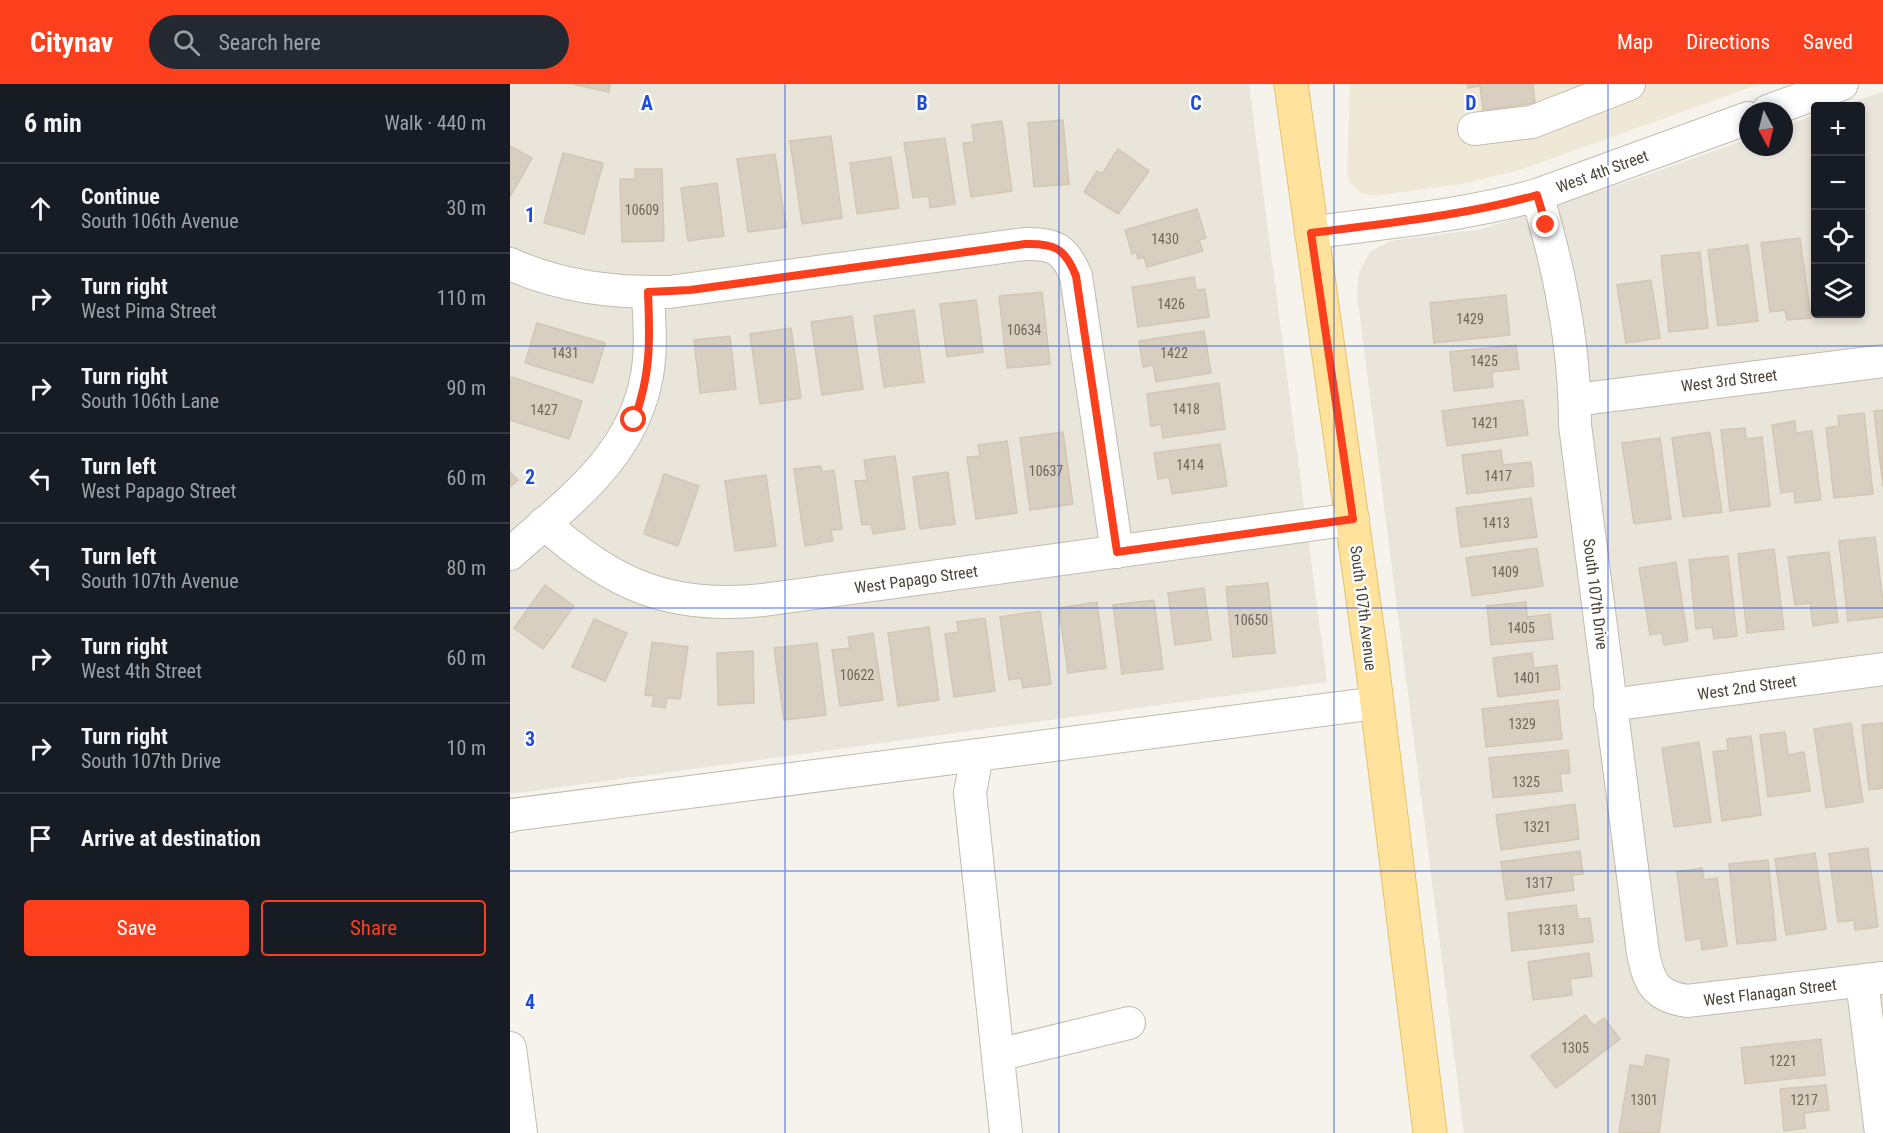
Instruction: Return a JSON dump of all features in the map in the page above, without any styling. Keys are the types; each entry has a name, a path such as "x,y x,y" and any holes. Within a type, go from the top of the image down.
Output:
{"main road":[{"name":"South 107th Avenue","path":"1291,84 1353,519 1430,1133"}],"street":[{"path":"1474,129 1532,122 1629,84"},
{"path":"1793,102 1842,84"},
{"name":"West 4th Street","path":"1311,233 1449,215 1537,195 1739,121"},
{"name":"South 107th Drive","path":"1537,195 1562,288 1572,363 1575,425 1643,953 1651,981 1659,992"},
{"path":"510,264 546,279 572,285 648,292 690,290 1025,244 1038,243 1051,246 1063,252 1071,263 1078,289 1117,552"},
{"path":"510,554 593,479 610,460 634,420 642,399 650,347 648,292"},
{"name":"West 3rd Street","path":"1575,400 1883,361"},
{"name":"West Papago Street","path":"544,523 565,542 613,575 663,595 714,603 764,600 1353,519"},
{"name":"West 2nd Street","path":"1610,705 1883,669"},
{"path":"510,816 1377,703"},
{"path":"977,755 970,794 1006,1133"},
{"path":"1873,980 1881,1133"},
{"name":"West Flanagan Street","path":"1659,992 1672,999 1687,1001 1873,980"},
{"path":"998,1055 1129,1023"},
{"path":"510,1048 521,1133"}],"shaded area":[{"path":"510,84 1249,84 1327,682 510,794"},
{"path":"1350,84 1760,84 1520,170 1461,184 1375,196 1361,193 1350,182 1347,173"},
{"path":"1883,92 1883,1133 1464,1133 1357,294 1359,272 1370,252 1390,241 1482,229 1739,142 1739,156 1793,156 1793,123 1811,116 1811,318 1865,318 1865,102 1852,102"}],"building":[{"path":"572,84 610,84 609,92"},
{"path":"1467,84 1533,84 1535,103 1483,110 1480,86 1468,88"},
{"path":"1063,120 1069,184 1034,187 1028,123"},
{"path":"1002,121 1012,191 971,197 963,143 974,142 972,125"},
{"path":"831,136 842,218 802,224 790,141"},
{"path":"945,138 955,204 930,208 929,196 913,198 904,143"},
{"path":"510,146 532,158 510,197"},
{"path":"1118,149 1149,171 1118,214 1084,192 1097,171 1102,174"},
{"path":"563,153 603,163 584,234 544,223"},
{"path":"775,154 786,227 748,232 737,159"},
{"path":"891,157 899,208 857,214 850,163"},
{"path":"635,169 662,169 664,241 622,242 620,179 635,179"},
{"path":"717,183 724,236 688,241 681,188"},
{"path":"1197,209 1206,238 1199,240 1203,251 1147,267 1144,257 1138,259 1136,252 1132,254 1125,230"},
{"path":"1800,238 1811,318 1787,320 1785,310 1770,312 1761,243"},
{"path":"1748,245 1758,321 1718,326 1708,250"},
{"path":"1700,252 1708,328 1669,332 1661,256"},
{"path":"1194,277 1196,290 1205,289 1209,317 1138,327 1132,287"},
{"path":"1651,280 1660,338 1626,343 1617,285"},
{"path":"1042,292 1050,364 1007,368 999,296"},
{"path":"1506,295 1510,335 1434,343 1430,303"},
{"path":"976,300 983,352 947,357 940,304"},
{"path":"914,310 924,382 884,387 874,316"},
{"path":"852,316 863,389 822,395 811,322"},
{"path":"537,323 605,343 593,383 525,363"},
{"path":"791,328 801,398 760,404 750,334"},
{"path":"1204,331 1211,373 1156,382 1153,365 1143,367 1139,341"},
{"path":"730,336 736,389 700,393 694,340"},
{"path":"1516,345 1519,369 1492,372 1493,387 1454,391 1450,352"},
{"path":"512,377 582,401 569,439 510,420"},
{"path":"1219,383 1225,429 1163,438 1161,424 1151,426 1147,394"},
{"path":"1523,400 1528,435 1447,446 1442,411"},
{"path":"1883,410 1883,487 1874,411"},
{"path":"1864,413 1873,494 1834,498 1826,428 1839,426 1838,416"},
{"path":"1795,421 1796,433 1812,431 1821,500 1795,503 1794,491 1781,493 1772,425"},
{"path":"1745,428 1746,439 1762,437 1770,506 1730,511 1721,430"},
{"path":"1063,432 1073,504 1030,510 1020,438"},
{"path":"1710,432 1722,512 1683,517 1672,438"},
{"path":"1660,438 1671,519 1634,524 1622,443"},
{"path":"1007,441 1017,513 976,519 967,457 980,456 978,445"},
{"path":"1220,444 1227,486 1172,494 1169,477 1158,479 1154,453"},
{"path":"1501,450 1503,465 1531,462 1534,486 1467,494 1462,455"},
{"path":"895,456 905,529 873,534 871,524 862,525 855,481 867,480 864,460"},
{"path":"821,466 822,472 834,470 842,529 831,530 833,541 805,546 794,469"},
{"path":"510,472 518,480 510,487"},
{"path":"948,472 955,524 920,529 913,477"},
{"path":"664,474 699,486 678,546 644,534"},
{"path":"766,475 776,546 735,551 725,481"},
{"path":"1531,498 1537,537 1461,547 1456,508"},
{"path":"1875,537 1883,617 1848,621 1839,541"},
{"path":"1537,548 1543,586 1472,596 1466,558"},
{"path":"1774,549 1784,629 1747,633 1738,554"},
{"path":"1829,552 1838,622 1813,626 1810,603 1795,605 1788,557"},
{"path":"1728,556 1737,636 1714,639 1712,627 1696,629 1689,560"},
{"path":"1676,562 1688,641 1664,645 1662,633 1650,635 1639,568"},
{"path":"1268,583 1275,653 1233,657 1226,587"},
{"path":"545,585 574,606 543,649 514,628"},
{"path":"1204,588 1211,640 1175,645 1168,593"},
{"path":"1154,600 1163,669 1122,674 1113,605"},
{"path":"1097,602 1106,668 1068,673 1059,608"},
{"path":"1526,602 1527,617 1550,614 1553,639 1491,645 1487,606"},
{"path":"1040,611 1051,684 1023,688 1021,678 1009,680 1000,617"},
{"path":"985,618 995,691 954,697 945,634 958,632 957,622"},
{"path":"594,619 627,633 605,681 572,667"},
{"path":"929,627 939,700 898,706 888,633"},
{"path":"873,633 883,700 840,706 832,650 850,648 848,637"},
{"path":"652,642 688,647 680,699 667,698 665,708 652,706 654,696 645,695"},
{"path":"817,643 826,715 784,720 774,648"},
{"path":"753,651 754,703 718,705 717,653"},
{"path":"1532,653 1534,668 1557,665 1560,689 1498,697 1493,658"},
{"path":"1558,700 1562,739 1486,747 1482,709"},
{"path":"1851,723 1863,802 1826,808 1814,729"},
{"path":"1883,723 1883,788 1869,790 1862,725"},
{"path":"1785,732 1788,755 1804,752 1810,791 1768,797 1760,735"},
{"path":"1751,736 1761,815 1722,821 1713,752 1728,750 1727,739"},
{"path":"1699,742 1711,822 1674,827 1662,748"},
{"path":"1568,750 1570,773 1560,774 1562,791 1493,798 1489,758"},
{"path":"1575,804 1579,839 1501,850 1496,815"},
{"path":"1868,848 1878,927 1855,930 1854,920 1838,922 1829,854"},
{"path":"1580,851 1583,874 1572,875 1574,890 1506,900 1501,862"},
{"path":"1815,853 1826,929 1786,935 1775,859"},
{"path":"1768,860 1776,940 1737,944 1729,864"},
{"path":"1702,868 1704,880 1717,878 1727,946 1702,950 1701,938 1686,941 1677,872"},
{"path":"1576,905 1578,919 1590,918 1593,942 1512,951 1508,913"},
{"path":"1589,953 1592,976 1570,979 1572,995 1533,1000 1528,962"},
{"path":"1585,1015 1594,1026 1604,1018 1620,1039 1556,1088 1531,1056"},
{"path":"1821,1039 1825,1075 1745,1084 1741,1048"},
{"path":"1646,1055 1669,1059 1659,1133 1619,1132 1630,1065 1644,1067"},
{"path":"1826,1085 1829,1110 1804,1113 1805,1128 1784,1131 1780,1089"}],"route":[{"path":"634,420 642,399 650,347 648,292 690,290 1038,243 1063,252 1076,276 1117,552 1353,519 1311,233 1449,215 1537,195 1546,225"}]}
